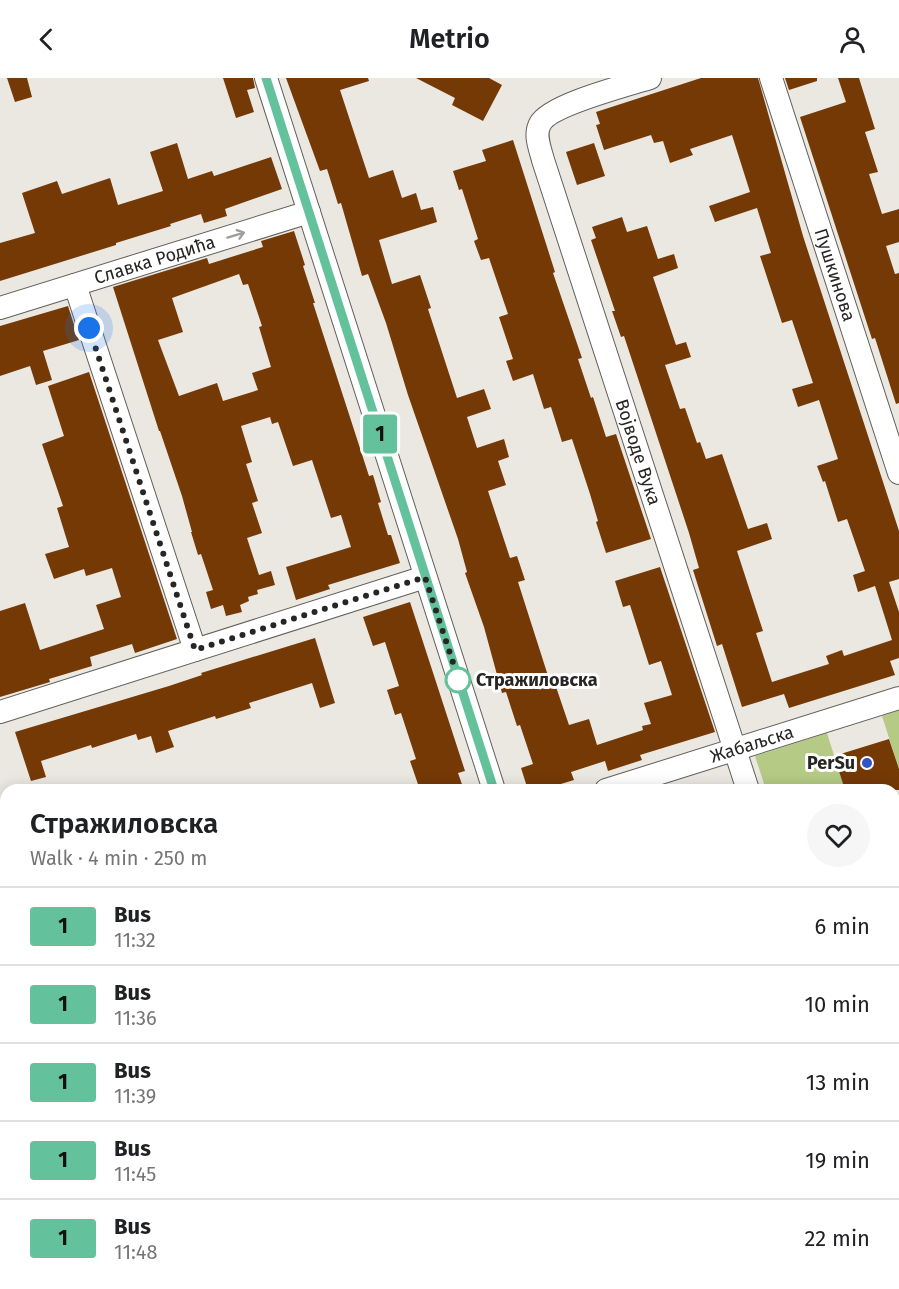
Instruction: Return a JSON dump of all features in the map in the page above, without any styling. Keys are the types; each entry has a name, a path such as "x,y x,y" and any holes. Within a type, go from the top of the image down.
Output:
{"street":[{"path":"266,78 492,784"},
{"name":"Војводе Вука","path":"650,78 557,108 541,120 537,135 543,160 746,784"},
{"name":"Пушкинова","path":"771,78 899,473"},
{"name":"Славка Родића","path":"0,308 309,212"},
{"path":"75,285 195,650"},
{"path":"0,712 425,577"},
{"name":"Жабаљска","path":"625,784 899,698"}],"green space":[{"path":"899,710 899,769 882,716"},
{"path":"827,733 843,784 764,784 755,756"}],"building":[{"path":"7,78 27,78 32,97 15,102"},
{"path":"223,78 253,78 255,88 247,90 254,112 236,118"},
{"path":"286,78 368,78 369,81 340,90 369,178 393,170 402,198 416,193 421,210 433,207 437,222 379,240 392,284 420,275 431,308 428,309 457,398 484,389 491,409 467,417 477,448 504,439 509,457 498,461 506,485 488,491 510,558 517,556 525,580 518,582 550,682 554,681 569,725 589,719 597,745 643,730 642,726 651,724 644,703 672,695 661,661 649,665 630,605 623,607 615,581 660,567 715,732 640,755 642,760 608,771 605,761 571,772 574,780 561,784 526,784 521,768 533,764 506,692 502,693 484,627 465,573 467,572 458,539 408,395 386,323 368,274 362,276 341,203 338,204 327,169 320,171"},
{"path":"416,78 489,78 502,85 483,121 452,105 455,98"},
{"path":"701,78 758,78 803,236 899,531 899,579 889,582 899,612 899,658 890,661 895,675 789,708 784,694 742,707 722,644 717,646 693,570 699,568 689,533 624,336 621,337 612,311 615,311 591,240 596,238 592,227 622,217 627,232 647,226 658,259 674,254 678,268 653,277 676,345 686,342 691,357 665,365 680,409 685,408 697,443 700,442 706,459 722,454 748,529 767,523 772,539 737,551 763,631 756,633 772,682 829,664 826,656 842,650 844,656 892,640 875,586 858,592 853,575 865,571 847,519 838,522 825,481 823,482 817,466 838,459 819,400 798,407 792,389 813,383 792,320 782,323 760,256 771,253 757,208 715,222 709,206 750,192 732,135 690,149 693,155 670,163 663,141 654,143 651,135 604,150 596,125 600,124 596,112"},
{"path":"785,78 817,78 817,81 789,90"},
{"path":"838,78 859,78 875,129 865,132 878,172 869,174 882,214 899,209 899,242 886,246 895,274 899,273 899,403 896,404 875,338 872,339 800,117 846,102"},
{"path":"513,140 555,272 553,273 582,358 578,359 591,398 593,397 606,437 616,434 651,539 606,553 572,439 562,442 551,407 544,409 533,374 513,381 506,361 513,359 499,317 508,314 489,258 481,260 474,241 478,239 462,189 459,190 453,171 486,161 482,150"},
{"path":"177,143 188,179 212,171 214,176 271,157 282,189 225,209 227,216 204,223 201,214 116,243 116,245 0,281 0,243 35,233 22,193 57,181 62,194 110,178 118,205 163,191 150,152"},
{"path":"594,143 605,176 577,185 566,152"},
{"path":"294,231 315,303 313,303 369,476 373,475 381,502 378,503 388,535 391,535 400,563 328,585 330,589 296,600 286,567 351,547 341,515 331,518 312,460 293,466 278,422 272,424 270,417 241,426 252,462 246,464 258,501 252,503 262,533 247,538 259,575 271,571 275,585 257,590 258,594 248,597 249,601 240,605 242,612 226,616 223,605 211,609 206,592 213,590 201,554 198,555 182,496 113,287 207,258 209,264 263,247 261,241","holes":["239,274 243,285 248,284 262,326 259,327 271,367 252,373 258,390 223,401 217,383 179,396 158,340 183,332 172,298"]},
{"path":"68,306 79,340 43,351 52,380 36,385 30,366 0,376 0,326"},
{"path":"89,372 177,639 135,653 132,644 90,657 92,666 0,697 0,611 25,603 40,650 104,629 96,605 121,597 112,568 86,576 84,569 54,579 45,554 69,547 57,508 63,506 42,444 64,436 48,386"},
{"path":"410,602 465,771 458,773 462,784 418,784 410,761 416,759 401,713 395,715 387,690 399,686 385,642 373,646 363,617"},
{"path":"315,638 335,703 320,708 312,683 249,703 251,708 216,719 215,716 168,731 174,747 156,753 151,736 138,740 136,734 41,761 46,777 31,781 15,732 169,686 202,675 201,673"},
{"name":"PerSu","path":"889,739 899,769 899,784 843,784 834,756"}],"bus line":[{"name":"1","path":"266,78 492,784"}],"place":[{"name":"Стражиловска","path":"458,680"},
{"name":"PerSu","path":"867,763"}],"route":[{"path":"89,328 195,650 425,577 460,684 458,680"}]}
